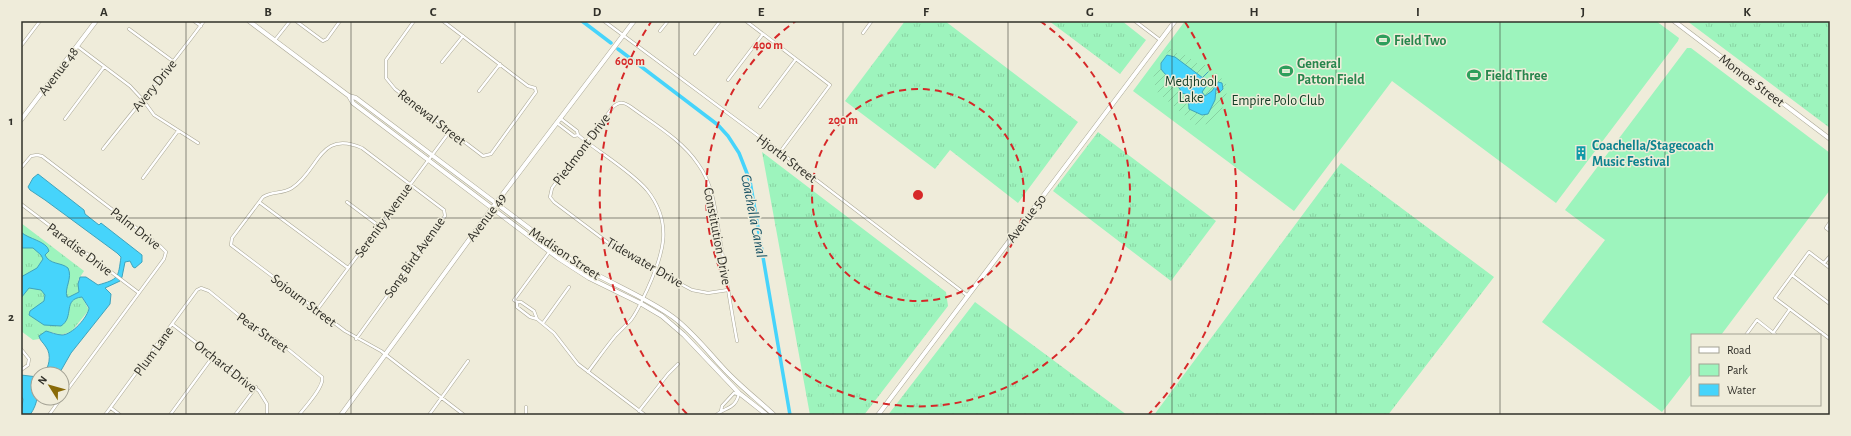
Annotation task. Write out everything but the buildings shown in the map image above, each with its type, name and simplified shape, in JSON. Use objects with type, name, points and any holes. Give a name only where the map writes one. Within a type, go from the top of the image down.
[{"type":"main road","name":"Avenue 48","points":[[22,118],[96,21]]},
{"type":"main road","name":"Madison Street","points":[[249,21],[349,96],[356,98],[553,247],[587,270],[643,298],[686,327],[725,371],[774,415]]},
{"type":"main road","name":"Avenue 49","points":[[341,415],[496,203],[634,21]]},
{"type":"main road","name":"Avenue 50","points":[[878,415],[1175,21]]},
{"type":"main road","name":"Monroe Street","points":[[1674,21],[1830,139]]},
{"type":"main road","name":"Madison Street","points":[[349,96],[352,103],[550,252],[589,278],[640,303],[662,316],[678,329],[738,393],[767,415]]},
{"type":"street","points":[[21,46],[40,21]]},
{"type":"street","points":[[194,21],[201,26]]},
{"type":"street","name":"Avery Drive","points":[[103,149],[174,62],[204,21]]},
{"type":"street","points":[[275,41],[290,21]]},
{"type":"street","points":[[296,21],[323,41],[327,39],[340,21]]},
{"type":"street","name":"Renewal Street","points":[[414,21],[386,60],[386,78],[395,89],[486,157],[492,154],[536,92],[535,88],[528,86],[500,64]]},
{"type":"street","points":[[443,21],[500,64],[479,91]]},
{"type":"street","name":"Hjorth Street","points":[[604,21],[780,152],[968,296]]},
{"type":"street","points":[[660,31],[668,21]]},
{"type":"street","points":[[695,54],[720,21]]},
{"type":"street","points":[[746,21],[830,85],[780,152]]},
{"type":"street","points":[[1135,21],[1160,40]]},
{"type":"street","points":[[863,33],[870,22]]},
{"type":"street","points":[[129,29],[174,62]]},
{"type":"street","points":[[728,80],[763,34]]},
{"type":"street","points":[[442,62],[463,36]]},
{"type":"street","points":[[77,46],[130,86],[154,114],[198,143]]},
{"type":"street","points":[[760,107],[796,59]]},
{"type":"street","points":[[65,119],[104,67]]},
{"type":"street","name":"Piedmont Drive","points":[[550,197],[552,188],[613,107],[618,103]]},
{"type":"street","name":"Constitution Drive","points":[[618,103],[623,103],[631,107],[682,146],[698,163],[706,175],[714,205],[737,341]]},
{"type":"street","points":[[560,118],[577,131],[578,135],[638,181],[655,203],[661,220],[663,234],[663,247],[656,270],[632,319],[615,336],[588,372]]},
{"type":"street","points":[[557,123],[574,136],[578,135]]},
{"type":"street","points":[[567,131],[571,126]]},
{"type":"street","points":[[143,178],[178,131]]},
{"type":"street","name":"Serenity Avenue","points":[[317,310],[450,131]]},
{"type":"street","name":"Song Bird Avenue","points":[[259,202],[269,193],[292,188],[298,183],[322,152],[329,147],[340,143],[355,145],[362,148],[444,210],[445,216],[356,339]]},
{"type":"street","name":"Palm Drive","points":[[21,168],[31,156],[37,154],[42,156],[163,248],[166,252],[164,259],[70,386]]},
{"type":"street","name":"Tidewater Drive","points":[[550,197],[554,202],[619,251],[699,292],[708,293],[728,290]]},
{"type":"street","points":[[259,202],[348,268]]},
{"type":"street","name":"Sojourn Street","points":[[259,202],[232,238],[232,245],[356,339],[370,344],[385,354],[464,415]]},
{"type":"street","points":[[347,202],[379,226]]},
{"type":"street","name":"Paradise Drive","points":[[21,204],[139,293]]},
{"type":"street","points":[[1830,222],[1826,228],[1830,231]]},
{"type":"street","points":[[515,301],[553,247]]},
{"type":"street","points":[[1830,268],[1809,252],[1775,298],[1830,339]]},
{"type":"street","points":[[1824,263],[1830,256]]},
{"type":"street","points":[[1792,275],[1830,304]]},
{"type":"street","points":[[543,323],[569,287]]},
{"type":"street","name":"Plum Lane","points":[[106,415],[197,290],[201,288]]},
{"type":"street","name":"Pear Street","points":[[201,288],[209,291],[247,322],[287,348],[319,374],[323,380],[321,387],[299,415]]},
{"type":"street","points":[[515,301],[521,302],[530,309],[538,319],[554,332],[578,364],[645,415]]},
{"type":"street","points":[[515,301],[517,307],[530,317],[538,319]]},
{"type":"street","points":[[1747,334],[1757,320],[1773,333],[1790,309]]},
{"type":"street","name":"Orchard Drive","points":[[172,324],[256,387],[267,404],[267,415]]},
{"type":"street","points":[[21,349],[29,359],[28,365],[21,370]]},
{"type":"street","points":[[170,415],[214,355]]},
{"type":"street","points":[[429,415],[468,361]]},
{"type":"street","points":[[640,411],[668,374],[678,364]]},
{"type":"street","points":[[235,415],[256,387]]},
{"type":"street","points":[[716,415],[721,411],[727,410],[739,398],[738,393],[734,394],[722,406],[721,411]]},
{"type":"street","points":[[728,400],[733,404]]},
{"type":"street","name":"Palm Drive","points":[[48,415],[55,406]]},
{"type":"street","points":[[526,407],[526,415]]},
{"type":"street","points":[[110,408],[120,415]]},
{"type":"green space","points":[[905,21],[945,21],[1078,122],[1018,203],[950,150],[935,169],[845,101]]},
{"type":"green space","points":[[1049,21],[1122,21],[1146,40],[1120,74]]},
{"type":"green space","name":"Empire Polo Club","points":[[1185,21],[1656,21],[1679,38],[1556,203],[1392,81],[1294,211],[1133,91]]},
{"type":"green space","points":[[1687,21],[1830,21],[1830,128]]},
{"type":"green space","points":[[1687,48],[1691,48],[1830,153],[1830,190],[1722,334],[1691,334],[1691,374],[1662,412],[1542,322],[1605,240],[1565,210]]},
{"type":"green space","name":"Medjhool Lake","points":[[1170,49],[1178,54],[1180,51],[1198,64],[1201,62],[1217,74],[1214,77],[1215,80],[1221,78],[1225,81],[1228,88],[1222,109],[1209,124],[1196,125],[1156,91],[1153,73]]},
{"type":"green space","points":[[1098,132],[1216,221],[1171,281],[1053,191]]},
{"type":"green space","points":[[762,152],[946,292],[948,306],[864,415],[810,415]]},
{"type":"green space","points":[[1341,163],[1494,277],[1388,415],[1154,415]]},
{"type":"green space","points":[[21,223],[84,271],[78,280],[82,297],[89,310],[71,332],[60,335],[51,332],[39,336],[39,339],[33,340],[21,331]]},
{"type":"green space","points":[[975,302],[1127,415],[888,415]]},
{"type":"water","points":[[1167,55],[1175,57],[1207,81],[1207,85],[1202,92],[1205,96],[1212,91],[1218,82],[1222,83],[1223,89],[1220,92],[1216,89],[1215,100],[1208,114],[1202,115],[1189,109],[1188,95],[1182,93],[1178,86],[1161,69],[1161,63]]},
{"type":"water","points":[[38,174],[84,210],[85,214],[99,225],[101,223],[142,255],[142,262],[135,268],[130,261],[125,262],[120,281],[105,288],[111,294],[110,304],[71,353],[64,366],[48,366],[49,357],[48,350],[39,336],[46,331],[62,335],[70,332],[83,320],[89,308],[82,297],[76,298],[72,301],[67,318],[61,326],[44,325],[29,315],[30,311],[44,301],[45,295],[41,290],[29,288],[21,298],[21,277],[37,268],[43,259],[41,255],[33,248],[21,248],[21,232],[41,242],[48,248],[49,251],[45,255],[47,258],[68,268],[70,275],[66,294],[67,297],[79,292],[78,284],[80,277],[86,277],[98,285],[114,279],[118,274],[121,257],[30,190],[28,187],[33,178]]},
{"type":"water","points":[[21,375],[30,376],[30,406],[34,406],[30,415],[21,415],[23,399],[21,396]]},
{"type":"waterway","name":"Coachella Canal","points":[[582,21],[611,43]]},
{"type":"waterway","name":"Coachella Canal","points":[[618,49],[718,125],[728,136],[739,153],[750,181],[790,415]]},
{"type":"waterway","points":[[1202,78],[1208,72]]},
{"type":"place","name":"Field Two","points":[[1383,40]]},
{"type":"place","name":"General Patton Field","points":[[1286,71]]},
{"type":"place","name":"Field Three","points":[[1474,75]]},
{"type":"place","name":"Coachella/Stagecoach Music Festival","points":[[1581,153]]}]
